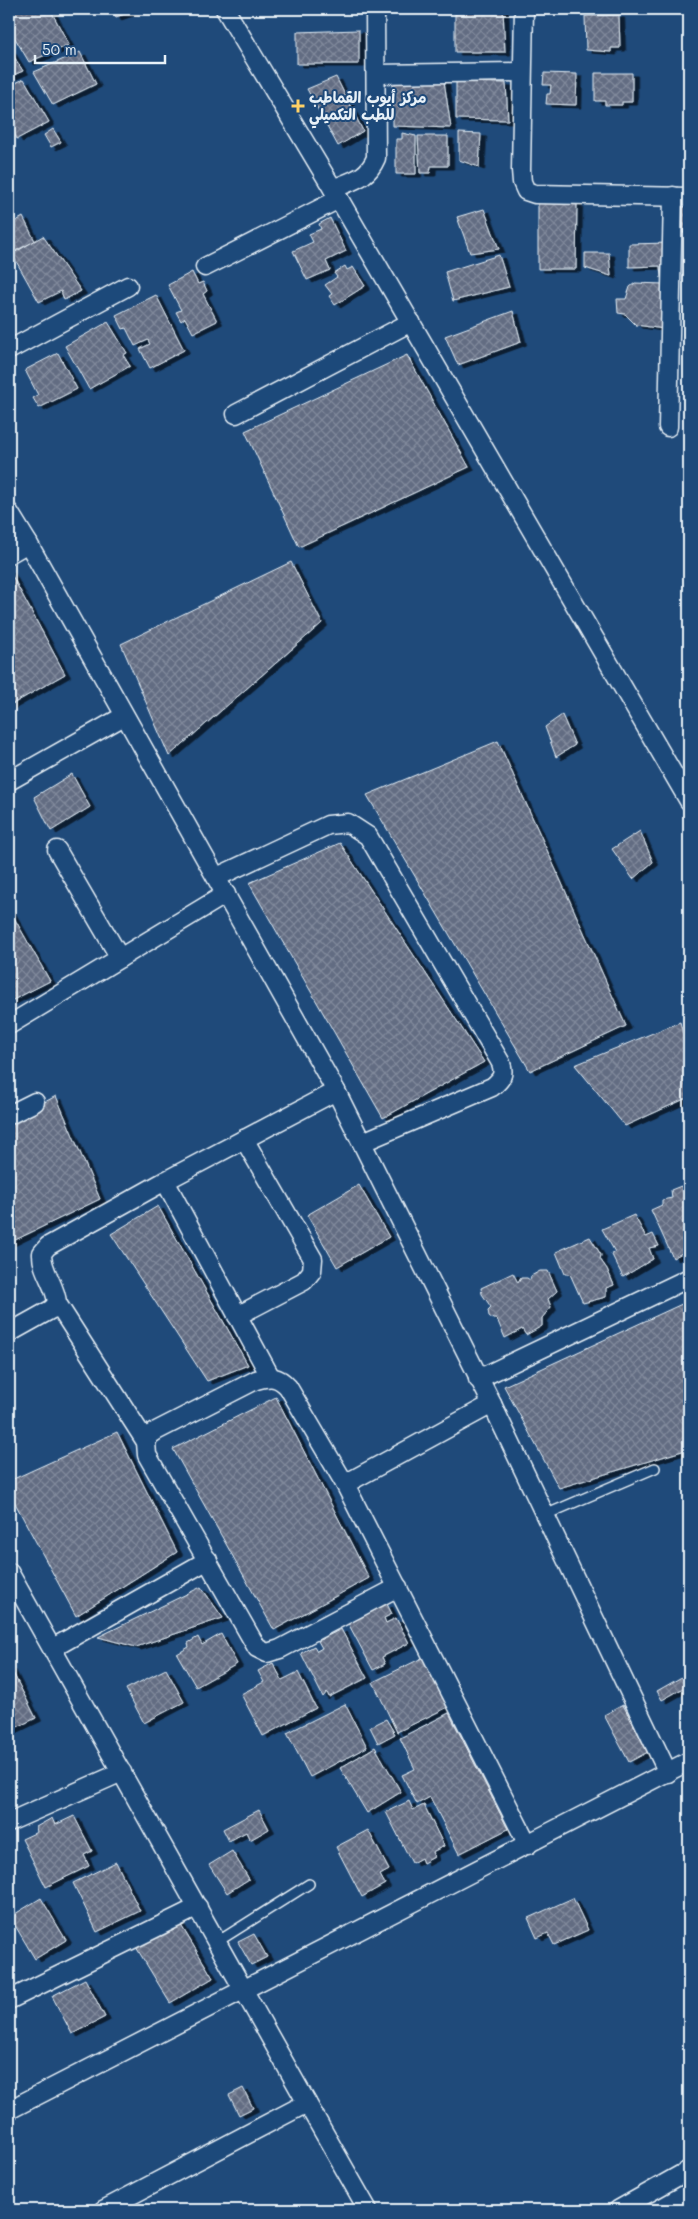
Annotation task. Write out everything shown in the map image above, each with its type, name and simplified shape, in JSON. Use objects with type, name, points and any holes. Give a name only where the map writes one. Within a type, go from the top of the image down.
[{"type":"street","points":[[225,9],[336,194],[689,797]]},
{"type":"street","points":[[205,267],[336,194],[371,169],[376,158],[375,9]]},
{"type":"street","points":[[524,9],[521,170],[522,182],[526,191],[535,194],[681,196],[668,427]]},
{"type":"street","points":[[376,74],[522,72]]},
{"type":"street","points":[[9,350],[128,286]]},
{"type":"street","points":[[236,414],[411,322]]},
{"type":"street","points":[[9,512],[217,877],[363,1142],[478,1379],[492,1404],[668,1772]]},
{"type":"street","points":[[9,554],[28,543]]},
{"type":"street","points":[[9,781],[124,716]]},
{"type":"street","points":[[217,877],[328,825],[348,823],[362,832],[368,836],[501,1063],[504,1071],[501,1080],[492,1087],[363,1142]]},
{"type":"street","points":[[57,850],[120,958]]},
{"type":"street","points":[[9,1025],[226,894]]},
{"type":"street","points":[[336,1091],[165,1181],[48,1246],[42,1253],[42,1262],[56,1295],[57,1303],[146,1442],[147,1455],[257,1648],[267,1653],[280,1649],[398,1587]]},
{"type":"street","points":[[9,1116],[35,1102]]},
{"type":"street","points":[[238,1316],[304,1281],[312,1271],[312,1260],[244,1139]]},
{"type":"street","points":[[165,1181],[270,1376]]},
{"type":"street","points":[[478,1379],[689,1278]]},
{"type":"street","points":[[9,1333],[52,1309],[57,1303]]},
{"type":"street","points":[[146,1442],[150,1435],[156,1431],[256,1380],[270,1376],[280,1379],[288,1388],[345,1484],[528,1845]]},
{"type":"street","points":[[345,1484],[492,1404]]},
{"type":"street","points":[[53,1648],[208,1560]]},
{"type":"street","points":[[11,1581],[53,1648],[368,2210]]},
{"type":"street","points":[[9,2110],[245,1991],[689,1761]]},
{"type":"street","points":[[9,1822],[122,1772]]},
{"type":"street","points":[[9,2000],[198,1907]]},
{"type":"street","points":[[103,2210],[307,2103]]},
{"type":"street","points":[[618,2210],[689,2170]]},
{"type":"lane","points":[[545,1516],[655,1468]]},
{"type":"lane","points":[[217,1942],[309,1884]]},
{"type":"building","points":[[13,9],[50,9],[69,45],[29,62],[9,28],[9,11]]},
{"type":"building","points":[[111,9],[139,9],[116,17]]},
{"type":"building","points":[[503,9],[505,52],[455,52],[455,14]]},
{"type":"building","points":[[619,15],[620,48],[611,48],[611,52],[586,50],[585,16]]},
{"type":"building","points":[[359,30],[359,64],[297,64],[297,32]]},
{"type":"building","points":[[9,49],[23,71],[9,77]]},
{"type":"building","points":[[80,52],[96,84],[53,105],[34,72]]},
{"type":"building","points":[[544,73],[577,74],[576,105],[546,104],[547,94],[550,94],[551,85],[543,85]]},
{"type":"building","points":[[595,73],[632,73],[632,102],[622,102],[622,105],[605,105],[605,101],[595,101]]},
{"type":"building","points":[[336,77],[363,131],[338,146],[307,89]]},
{"type":"building","points":[[24,79],[49,122],[17,139],[9,124],[9,86]]},
{"type":"building","points":[[444,81],[451,128],[393,126],[393,83]]},
{"type":"building","points":[[456,82],[506,83],[508,120],[456,119]]},
{"type":"building","points":[[53,129],[61,142],[51,147],[44,135]]},
{"type":"building","points":[[402,133],[416,136],[416,174],[396,174],[396,139],[402,139]]},
{"type":"building","points":[[459,133],[481,134],[479,167],[459,160]]},
{"type":"building","points":[[418,136],[448,136],[448,166],[431,166],[430,173],[420,173]]},
{"type":"building","points":[[538,202],[577,202],[576,269],[538,269]]},
{"type":"building","points":[[679,204],[689,204],[689,233],[683,233],[683,223],[678,223]]},
{"type":"building","points":[[484,209],[499,249],[470,253],[457,217]]},
{"type":"building","points":[[23,217],[35,241],[9,254],[9,225]]},
{"type":"building","points":[[330,218],[346,251],[326,261],[330,270],[307,280],[293,251],[313,242],[309,234],[321,229],[319,224]]},
{"type":"building","points":[[43,236],[81,291],[64,300],[61,291],[39,302],[12,254]]},
{"type":"building","points":[[668,243],[668,278],[661,278],[660,266],[629,267],[629,244]]},
{"type":"building","points":[[585,253],[609,253],[611,276],[585,268]]},
{"type":"building","points":[[499,255],[509,287],[453,301],[445,272]]},
{"type":"building","points":[[345,266],[347,270],[353,267],[365,286],[335,305],[329,296],[332,294],[325,285],[337,277],[334,273]]},
{"type":"building","points":[[192,272],[198,284],[203,282],[207,291],[203,294],[217,321],[193,333],[185,318],[181,321],[176,312],[181,310],[168,285]]},
{"type":"building","points":[[635,283],[663,284],[664,329],[636,325],[625,314],[618,313],[617,299],[626,299],[630,287]]},
{"type":"building","points":[[156,295],[184,350],[150,368],[140,349],[150,344],[148,340],[135,346],[126,328],[123,329],[116,315]]},
{"type":"building","points":[[513,311],[521,342],[458,365],[445,336]]},
{"type":"building","points":[[108,322],[127,353],[123,355],[130,366],[89,389],[65,346]]},
{"type":"building","points":[[58,353],[77,389],[39,408],[33,398],[38,395],[25,370]]},
{"type":"building","points":[[407,355],[469,467],[299,547],[245,431]]},
{"type":"building","points":[[291,562],[322,623],[169,756],[121,644]]},
{"type":"building","points":[[9,570],[65,674],[9,706]]},
{"type":"building","points":[[562,715],[575,745],[556,757],[545,727]]},
{"type":"building","points":[[498,741],[626,1026],[530,1071],[367,795]]},
{"type":"building","points":[[72,774],[90,807],[51,831],[34,797]]},
{"type":"building","points":[[640,831],[653,862],[633,879],[612,849]]},
{"type":"building","points":[[340,843],[484,1062],[383,1118],[249,883]]},
{"type":"building","points":[[9,909],[50,981],[9,1002]]},
{"type":"building","points":[[680,1022],[689,1056],[689,1097],[625,1126],[575,1065]]},
{"type":"building","points":[[56,1096],[100,1199],[9,1243],[9,1121]]},
{"type":"building","points":[[359,1185],[389,1237],[337,1267],[307,1215]]},
{"type":"building","points":[[681,1186],[689,1204],[689,1249],[673,1258],[651,1210],[662,1205],[662,1200],[672,1198],[671,1190]]},
{"type":"building","points":[[158,1206],[248,1365],[207,1381],[111,1234]]},
{"type":"building","points":[[634,1215],[646,1237],[653,1234],[659,1246],[649,1248],[653,1259],[623,1277],[611,1253],[615,1252],[602,1229]]},
{"type":"building","points":[[590,1237],[601,1255],[600,1259],[614,1285],[606,1288],[606,1297],[583,1303],[570,1274],[565,1274],[556,1252]]},
{"type":"building","points":[[540,1271],[548,1271],[557,1291],[548,1299],[551,1307],[542,1318],[542,1326],[526,1335],[522,1329],[505,1338],[497,1319],[489,1316],[488,1310],[491,1307],[482,1294],[481,1288],[513,1273],[518,1283],[521,1278],[530,1280],[531,1276]]},
{"type":"building","points":[[684,1303],[689,1322],[689,1449],[559,1488],[504,1386]]},
{"type":"building","points":[[276,1397],[369,1578],[274,1630],[173,1449]]},
{"type":"building","points":[[117,1432],[177,1552],[76,1616],[9,1492],[9,1481]]},
{"type":"building","points":[[201,1587],[223,1618],[136,1647],[98,1637]]},
{"type":"building","points":[[387,1604],[392,1614],[384,1618],[386,1623],[396,1618],[409,1643],[382,1657],[385,1664],[373,1670],[348,1623]]},
{"type":"building","points":[[341,1629],[367,1678],[329,1697],[327,1692],[323,1697],[301,1653],[314,1646],[317,1651],[322,1648],[318,1641]]},
{"type":"building","points":[[221,1634],[237,1664],[196,1687],[177,1654],[189,1647],[188,1643],[198,1637],[202,1645]]},
{"type":"building","points":[[424,1657],[448,1707],[397,1732],[373,1682]]},
{"type":"building","points":[[273,1663],[282,1680],[298,1672],[316,1708],[263,1736],[241,1694],[264,1682],[258,1671]]},
{"type":"building","points":[[9,1668],[36,1718],[9,1731]]},
{"type":"building","points":[[166,1669],[184,1702],[144,1723],[126,1689]]},
{"type":"building","points":[[687,1674],[689,1685],[662,1700],[657,1691]]},
{"type":"building","points":[[345,1704],[367,1747],[310,1777],[287,1733]]},
{"type":"building","points":[[623,1705],[648,1752],[629,1762],[604,1715]]},
{"type":"building","points":[[449,1713],[508,1829],[459,1854],[430,1797],[417,1804],[402,1775],[415,1769],[400,1738]]},
{"type":"building","points":[[386,1719],[395,1734],[378,1743],[370,1727]]},
{"type":"building","points":[[375,1747],[401,1792],[367,1813],[340,1768]]},
{"type":"building","points":[[409,1801],[413,1810],[424,1805],[444,1846],[432,1852],[434,1857],[423,1863],[421,1858],[412,1863],[386,1812]]},
{"type":"building","points":[[259,1810],[269,1829],[250,1840],[246,1832],[229,1841],[223,1829]]},
{"type":"building","points":[[74,1816],[92,1851],[84,1855],[89,1866],[46,1887],[22,1839],[37,1832],[36,1827],[52,1818],[55,1825]]},
{"type":"building","points":[[368,1830],[389,1870],[380,1875],[385,1884],[362,1897],[336,1847]]},
{"type":"building","points":[[232,1851],[249,1879],[227,1893],[209,1865]]},
{"type":"building","points":[[116,1862],[140,1911],[97,1932],[73,1883]]},
{"type":"building","points":[[41,1898],[66,1940],[35,1959],[10,1917]]},
{"type":"building","points":[[573,1898],[588,1930],[554,1945],[548,1933],[537,1938],[528,1918]]},
{"type":"building","points":[[179,1922],[213,1978],[170,2003],[136,1947]]},
{"type":"building","points":[[254,1934],[267,1957],[251,1965],[238,1942]]},
{"type":"building","points":[[85,1979],[105,2017],[72,2034],[52,1996]]},
{"type":"building","points":[[243,2088],[253,2108],[239,2115],[229,2095]]},
{"type":"place","name":"مركز أيوب القماطب للطب التكميلي","points":[[298,106]]}]
